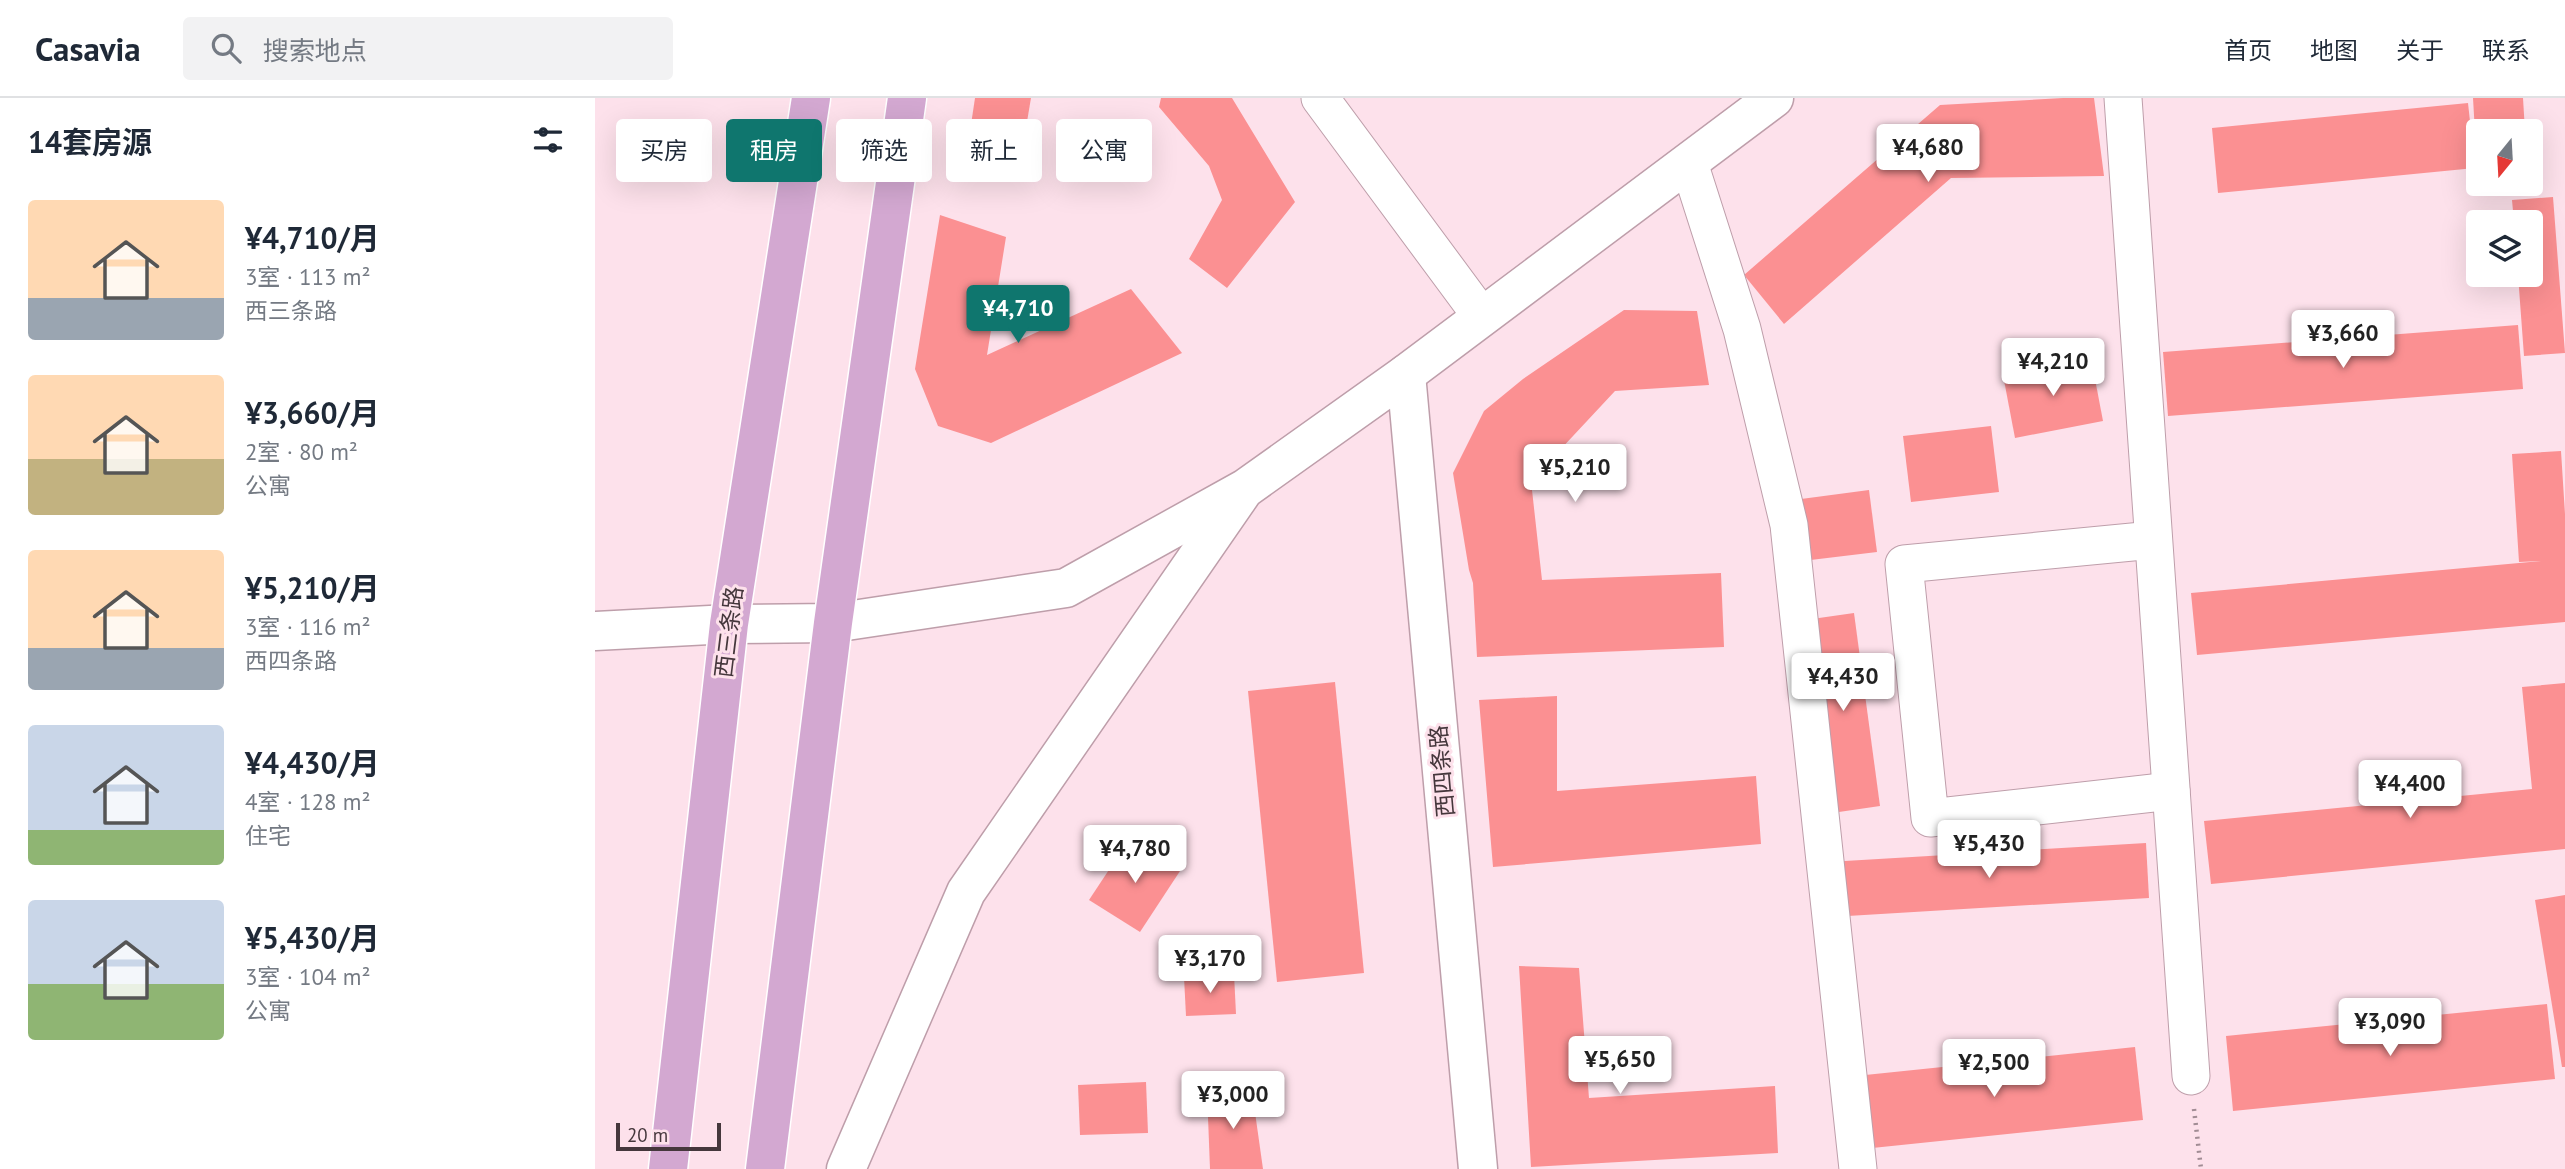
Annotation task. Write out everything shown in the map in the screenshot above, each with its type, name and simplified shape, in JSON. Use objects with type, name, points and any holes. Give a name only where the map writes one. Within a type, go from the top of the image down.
[{"type":"main road","name":"西三条路","points":[[668,1169],[729,624],[811,98]]},
{"type":"main road","points":[[765,1169],[833,622],[907,98]]},
{"type":"main road","points":[[595,631],[833,622],[1066,588],[1246,488],[1482,317],[1774,98]]},
{"type":"main road","name":"西四条路","points":[[1406,373],[1478,1169]]},
{"type":"main road","points":[[846,1169],[966,892],[1246,488]]},
{"type":"street","points":[[1321,98],[1482,317]]},
{"type":"street","points":[[2123,98],[2190,1076]]},
{"type":"street","points":[[1689,163],[1742,329],[1789,525],[1858,1169]]},
{"type":"street","points":[[2154,540],[1904,564],[1930,818],[2171,791]]},
{"type":"path","points":[[2190,1076],[2201,1169]]},
{"type":"building","points":[[975,98],[1031,98],[1027,119],[972,119]]},
{"type":"building","points":[[1161,98],[1232,98],[1295,202],[1227,288],[1189,259],[1222,200],[1209,166],[1159,107]]},
{"type":"building","points":[[2094,98],[2104,176],[1951,178],[1784,324],[1744,275],[1940,105]]},
{"type":"building","points":[[2473,98],[2523,98],[2524,119],[2474,119]]},
{"type":"building","points":[[2468,103],[2470,119],[2466,119],[2466,169],[2218,193],[2212,128]]},
{"type":"building","points":[[2553,197],[2565,353],[2524,356],[2519,287],[2543,287],[2543,210],[2513,210],[2512,200]]},
{"type":"building","points":[[940,215],[1006,237],[987,355],[1131,289],[1182,353],[991,443],[938,426],[915,369]]},
{"type":"building","points":[[1624,310],[1697,311],[1709,385],[1615,391],[1531,481],[1542,580],[1721,573],[1724,647],[1477,657],[1473,583],[1453,473],[1484,411],[1523,379]]},
{"type":"building","points":[[2518,325],[2523,389],[2168,416],[2163,352]]},
{"type":"building","points":[[2091,358],[2103,421],[2015,438],[2003,375]]},
{"type":"building","points":[[1991,426],[1999,492],[1911,502],[1903,436]]},
{"type":"building","points":[[2561,451],[2565,514],[2565,622],[2197,655],[2191,593],[2541,561],[2519,562],[2512,454]]},
{"type":"building","points":[[1869,490],[1877,552],[1794,562],[1786,501]]},
{"type":"building","points":[[1854,613],[1880,806],[1832,813],[1805,620]]},
{"type":"building","points":[[1335,682],[1364,973],[1277,982],[1248,691]]},
{"type":"building","points":[[2565,683],[2565,849],[2211,884],[2204,821],[2532,789],[2522,687]]},
{"type":"building","points":[[1557,696],[1557,791],[1756,776],[1761,844],[1493,867],[1479,700]]},
{"type":"building","points":[[1130,838],[1180,871],[1140,932],[1089,900]]},
{"type":"building","points":[[2146,843],[2149,898],[1831,917],[1828,862]]},
{"type":"building","points":[[2565,895],[2565,1067],[2562,1067],[2535,900]]},
{"type":"building","points":[[1519,966],[1579,968],[1589,1098],[1775,1086],[1778,1153],[1531,1167]]},
{"type":"building","points":[[1234,974],[1236,1014],[1186,1016],[1184,977]]},
{"type":"building","points":[[2547,1004],[2555,1079],[2233,1111],[2226,1036]]},
{"type":"building","points":[[2135,1047],[2143,1120],[1853,1150],[1846,1077]]},
{"type":"building","points":[[1146,1082],[1148,1133],[1080,1135],[1078,1085]]},
{"type":"building","points":[[1207,1091],[1252,1091],[1263,1169],[1210,1169]]}]
